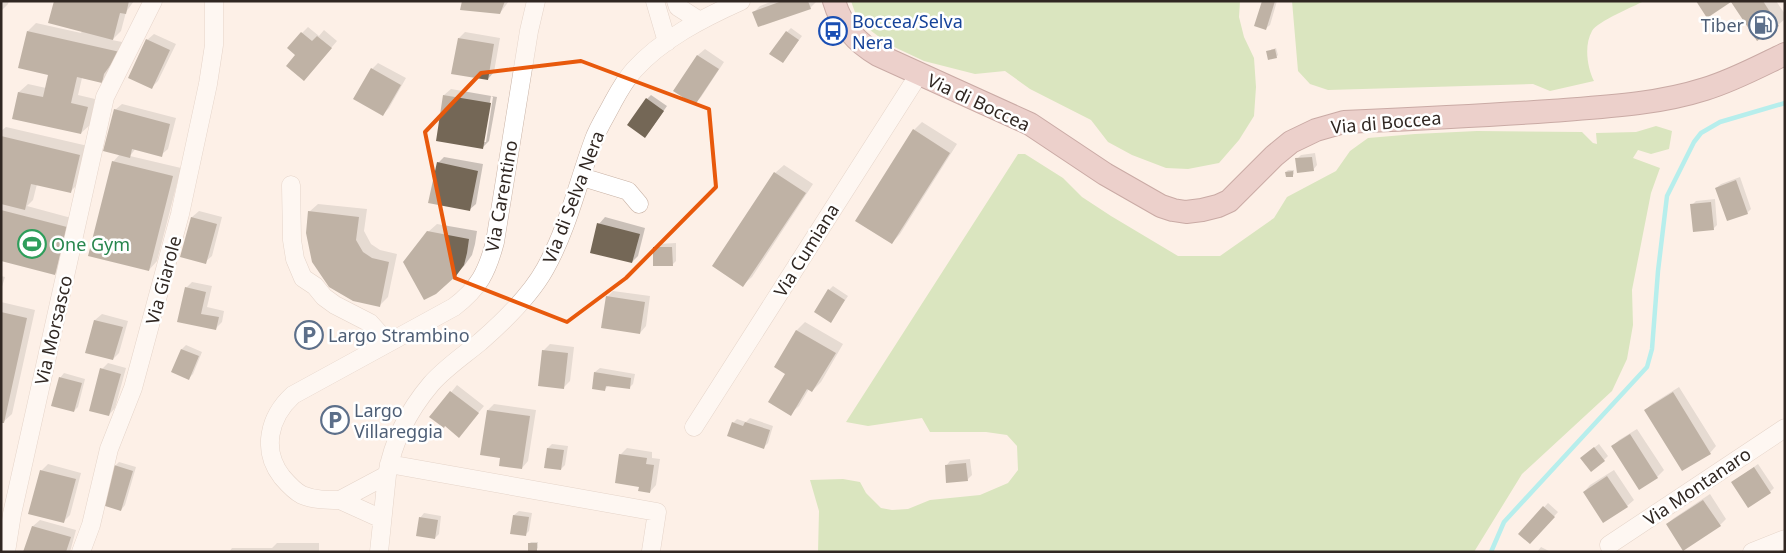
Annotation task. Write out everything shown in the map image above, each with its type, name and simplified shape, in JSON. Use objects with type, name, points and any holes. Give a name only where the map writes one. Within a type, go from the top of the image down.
[{"type":"main road","name":"Via di Boccea","points":[[834,1],[839,16],[859,42],[878,55],[1030,124],[1105,174],[1161,206],[1186,212],[1211,208],[1229,201],[1280,151],[1307,133],[1325,126],[1344,122],[1480,116],[1643,102],[1705,89],[1727,82],[1785,54]]},
{"type":"street","name":"Via Morsasco","points":[[6,552],[5,530],[105,97],[153,1]]},
{"type":"street","name":"Via Giarole","points":[[81,552],[91,525],[109,449],[133,388],[180,214],[208,84],[214,45],[214,1]]},
{"type":"street","name":"Via Carentino","points":[[382,520],[340,500],[311,498],[302,495],[288,485],[277,471],[270,454],[269,442],[273,422],[283,404],[293,395],[454,307],[478,284],[489,263],[501,206],[529,31],[536,1]]},
{"type":"street","points":[[655,1],[667,42]]},
{"type":"street","points":[[676,1],[678,7],[700,20]]},
{"type":"street","name":"Via di Selva Nera","points":[[379,552],[388,469],[400,431],[415,405],[432,383],[504,319],[530,291],[544,270],[570,211],[595,138],[620,90],[633,70],[667,42],[700,20],[741,1]]},
{"type":"street","name":"Via Cumiana","points":[[694,427],[919,74]]},
{"type":"street","points":[[582,177],[628,190],[639,204]]},
{"type":"street","points":[[291,184],[292,240],[295,259],[304,278],[335,305],[370,323],[388,343]]},
{"type":"street","name":"Via Montanaro","points":[[1609,545],[1785,428]]},
{"type":"street","points":[[340,500],[388,469],[657,512],[651,551]]},
{"type":"street","points":[[1752,552],[1785,539]]},
{"type":"highlighted area","points":[[581,61],[709,109],[716,187],[626,278],[567,322],[455,278],[425,132],[481,73]]},
{"type":"green space","points":[[851,1],[1240,1],[1239,17],[1244,37],[1254,58],[1256,87],[1254,116],[1239,140],[1219,163],[1188,169],[1166,168],[1132,155],[1108,142],[1091,120],[1030,89],[1005,71],[975,74],[924,61],[890,45],[858,21]]},
{"type":"green space","points":[[1292,1],[1644,1],[1608,19],[1592,31],[1588,43],[1587,56],[1594,81],[1550,91],[1533,84],[1328,90],[1310,84],[1298,71]]},
{"type":"green space","points":[[1656,126],[1672,131],[1669,149],[1651,154],[1638,150],[1633,158],[1660,168],[1651,193],[1632,290],[1633,325],[1627,359],[1612,391],[1522,474],[1474,552],[818,552],[819,511],[810,480],[843,479],[860,482],[866,493],[881,508],[892,510],[908,509],[930,500],[980,495],[1008,483],[1018,470],[1017,446],[1007,435],[986,432],[930,432],[922,418],[868,426],[846,422],[1018,154],[1025,154],[1063,178],[1082,197],[1178,256],[1220,256],[1274,218],[1287,197],[1336,171],[1350,151],[1368,138],[1477,131],[1582,132],[1593,143],[1597,144],[1596,133],[1636,132]]},
{"type":"building","points":[[54,1],[129,1],[126,14],[120,13],[113,40],[48,23]]},
{"type":"building","points":[[462,1],[505,1],[500,14],[460,10]]},
{"type":"building","points":[[782,1],[808,1],[811,9],[758,27],[752,12]]},
{"type":"building","points":[[1262,1],[1275,1],[1266,30],[1254,26]]},
{"type":"building","points":[[1696,1],[1763,1],[1779,26],[1757,41],[1731,2],[1707,18]]},
{"type":"building","points":[[27,31],[120,52],[104,74],[102,83],[77,77],[71,103],[88,107],[81,134],[12,119],[18,92],[43,97],[48,75],[18,68]]},
{"type":"building","points":[[786,31],[799,40],[783,63],[769,54]]},
{"type":"building","points":[[301,32],[312,41],[317,36],[332,48],[304,81],[286,66],[295,55],[287,48]]},
{"type":"building","points":[[458,38],[494,44],[488,80],[451,74]]},
{"type":"building","points":[[146,39],[170,50],[152,89],[128,78]]},
{"type":"building","points":[[1275,49],[1277,58],[1268,60],[1266,51]]},
{"type":"building","points":[[697,55],[719,69],[695,105],[673,91]]},
{"type":"building","points":[[371,68],[401,85],[383,116],[353,99]]},
{"type":"building","points":[[443,95],[491,103],[483,149],[436,141]]},
{"type":"building","points":[[646,98],[664,111],[645,138],[627,125]]},
{"type":"building","points":[[114,109],[170,124],[162,157],[132,149],[130,158],[103,151]]},
{"type":"building","points":[[913,129],[950,153],[892,244],[855,221]]},
{"type":"building","points":[[1,136],[80,155],[71,193],[31,184],[25,210],[1,204]]},
{"type":"building","points":[[1312,157],[1314,171],[1297,173],[1295,158]]},
{"type":"building","points":[[112,161],[173,176],[149,271],[88,256]]},
{"type":"building","points":[[437,162],[478,171],[470,211],[428,203]]},
{"type":"building","points":[[1293,171],[1293,177],[1286,177],[1285,172]]},
{"type":"building","points":[[774,172],[806,193],[743,287],[712,266]]},
{"type":"building","points":[[1736,180],[1748,214],[1727,221],[1715,188]]},
{"type":"building","points":[[1711,202],[1714,230],[1693,232],[1690,204]]},
{"type":"building","name":"One Gym","points":[[1,210],[67,227],[55,275],[1,261]]},
{"type":"building","points":[[308,211],[359,217],[356,240],[363,252],[372,258],[389,262],[380,307],[353,301],[329,287],[312,262],[306,233]]},
{"type":"building","points":[[191,217],[217,224],[206,264],[180,257]]},
{"type":"building","points":[[597,223],[640,234],[632,263],[590,253]]},
{"type":"building","points":[[427,231],[469,239],[464,265],[456,276],[436,294],[424,300],[403,262]]},
{"type":"building","points":[[653,247],[672,247],[673,266],[653,266]]},
{"type":"building","points":[[185,287],[206,292],[201,314],[219,317],[216,330],[177,322]]},
{"type":"building","points":[[828,289],[845,300],[831,323],[814,312]]},
{"type":"building","points":[[606,296],[645,302],[640,334],[601,328]]},
{"type":"building","points":[[1,312],[27,318],[4,423],[1,423]]},
{"type":"building","points":[[94,320],[123,327],[113,360],[85,353]]},
{"type":"building","points":[[796,330],[836,353],[812,392],[807,389],[791,416],[768,402],[785,374],[774,367]]},
{"type":"building","points":[[181,349],[199,356],[189,380],[171,372]]},
{"type":"building","points":[[542,350],[568,353],[564,389],[538,386]]},
{"type":"building","points":[[100,368],[121,374],[109,416],[89,411]]},
{"type":"building","points":[[594,372],[631,378],[630,389],[606,386],[605,391],[592,389]]},
{"type":"building","points":[[59,377],[82,383],[74,412],[51,406]]},
{"type":"building","points":[[450,391],[479,413],[459,438],[445,426],[444,428],[429,417]]},
{"type":"building","points":[[1673,392],[1711,454],[1682,471],[1644,410]]},
{"type":"building","points":[[487,410],[530,416],[522,469],[499,466],[500,458],[480,455]]},
{"type":"building","points":[[732,422],[743,426],[745,422],[770,430],[764,449],[727,436]]},
{"type":"building","points":[[1630,434],[1658,478],[1639,490],[1611,446]]},
{"type":"building","points":[[1594,447],[1605,461],[1591,472],[1580,458]]},
{"type":"building","points":[[547,448],[564,450],[561,470],[544,468]]},
{"type":"building","points":[[619,454],[647,458],[646,464],[654,465],[650,493],[638,491],[639,487],[615,483]]},
{"type":"building","points":[[966,463],[968,481],[946,483],[945,465]]},
{"type":"building","points":[[114,465],[133,471],[121,511],[102,505]]},
{"type":"building","points":[[1754,467],[1771,493],[1748,508],[1731,482]]},
{"type":"building","points":[[40,470],[76,479],[64,523],[28,514]]},
{"type":"building","points":[[1607,476],[1628,507],[1603,523],[1583,492]]},
{"type":"building","points":[[1703,500],[1721,526],[1683,551],[1666,524]]},
{"type":"building","points":[[1543,506],[1555,517],[1530,544],[1518,534]]},
{"type":"building","points":[[513,515],[529,517],[526,536],[510,534]]},
{"type":"building","points":[[419,517],[438,520],[435,539],[416,536]]},
{"type":"building","points":[[32,526],[71,537],[66,552],[23,552]]},
{"type":"building","points":[[528,543],[537,543],[537,551],[528,551]]},
{"type":"waterway","points":[[1491,552],[1504,522],[1647,367],[1652,349],[1658,271],[1667,196],[1694,142],[1701,133],[1720,122],[1785,103]]},
{"type":"place","name":"Tiber","points":[[1763,25]]},
{"type":"place","name":"Boccea/Selva Nera","points":[[833,31]]},
{"type":"place","name":"One Gym","points":[[32,244]]},
{"type":"place","name":"Largo Strambino","points":[[309,335]]},
{"type":"place","name":"Largo Villareggia","points":[[335,420]]}]
